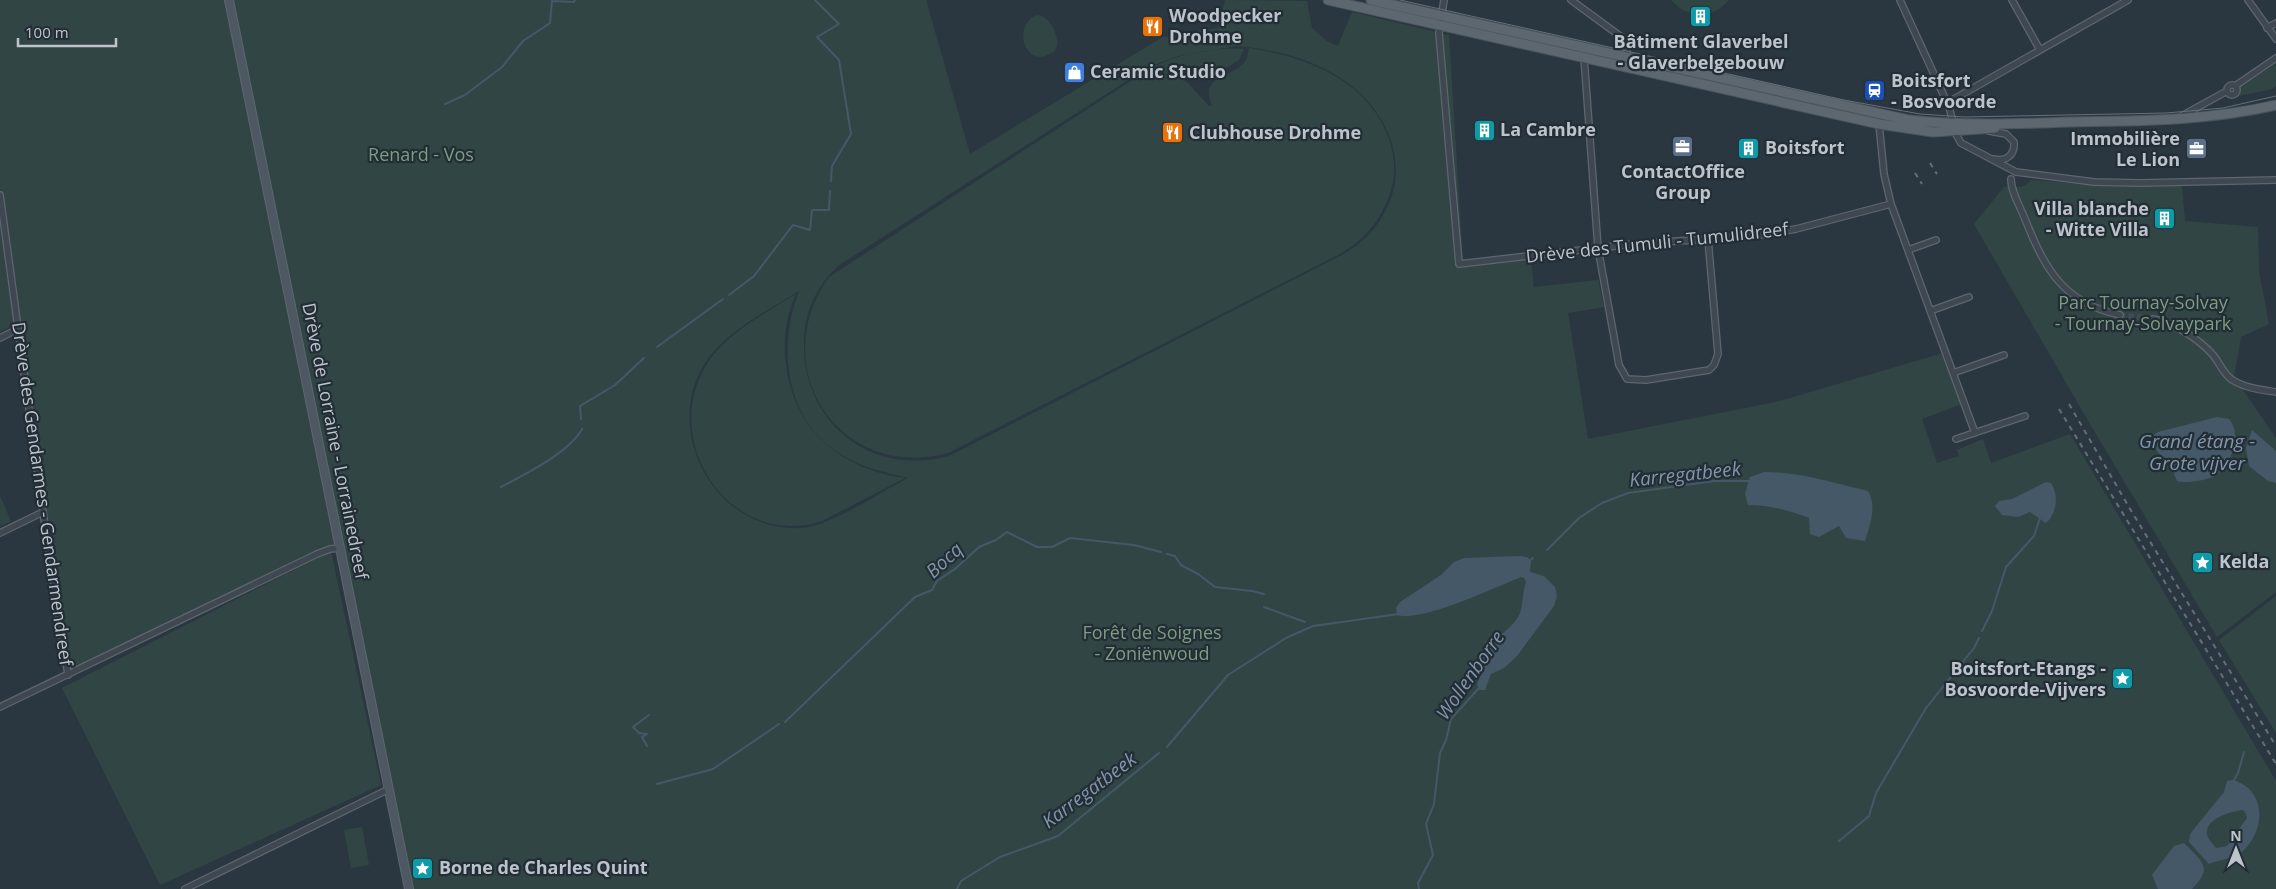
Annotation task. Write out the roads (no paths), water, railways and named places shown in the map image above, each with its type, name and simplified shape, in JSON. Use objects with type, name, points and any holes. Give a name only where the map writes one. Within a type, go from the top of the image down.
[{"type":"main road","name":"Drève de Lorraine - Lorrainedreef","points":[[229,0],[409,889]]},
{"type":"main road","points":[[1328,0],[1441,20],[1627,58],[1884,116],[1972,130],[2022,124]]},
{"type":"main road","points":[[1371,0],[1584,57],[1879,124],[1920,131],[1954,127],[2022,124],[2174,120],[2217,116],[2276,105]]},
{"type":"main road","points":[[2261,108],[2276,111]]},
{"type":"street","points":[[1441,20],[1444,0]]},
{"type":"street","points":[[1572,0],[1627,41],[1627,58]]},
{"type":"street","points":[[1900,0],[1947,102],[1961,143],[1992,159],[2010,175],[2140,183],[2276,180]]},
{"type":"street","points":[[2012,0],[2040,50]]},
{"type":"street","points":[[1947,102],[2128,0]]},
{"type":"street","points":[[2248,0],[2276,39]]},
{"type":"street","name":"Drève des Tumuli - Tumulidreef","points":[[1441,20],[1439,33],[1459,264],[1598,248],[1753,236],[1796,230],[1891,204]]},
{"type":"street","points":[[2267,28],[2276,24]]},
{"type":"street","points":[[1584,57],[1598,248],[1619,365],[1627,379],[1638,381],[1709,370],[1714,365],[1718,354],[1708,239]]},
{"type":"street","points":[[2174,120],[2227,91],[2230,95],[2236,94],[2237,89],[2234,86],[2276,58]]},
{"type":"street","points":[[1879,124],[1884,174],[1891,204],[1975,433]]},
{"type":"street","points":[[1972,130],[2002,132],[2009,136],[2014,146],[2012,154],[2000,160],[1992,159]]},
{"type":"street","points":[[2006,158],[2012,167],[2010,175],[2014,193],[2037,248],[2054,277],[2084,303],[2120,315]]},
{"type":"street","name":"Drève des Gendarmes - Gendarmendreef","points":[[0,198],[43,512],[68,675]]},
{"type":"street","points":[[1908,250],[1936,240]]},
{"type":"street","points":[[1930,311],[1969,297]]},
{"type":"street","points":[[2153,319],[2169,324],[2199,342],[2208,349],[2228,376],[2235,382],[2276,392]]},
{"type":"street","points":[[0,338],[18,329]]},
{"type":"street","points":[[1953,373],[2004,355]]},
{"type":"street","points":[[1956,439],[2025,416]]},
{"type":"street","points":[[0,533],[43,512]]},
{"type":"street","points":[[0,707],[317,554],[330,549],[341,548]]},
{"type":"street","points":[[185,889],[389,789]]},
{"type":"water","name":"Grand étang - Grote vijver","points":[[2217,417],[2229,419],[2235,433],[2233,450],[2226,465],[2215,476],[2191,482],[2177,481],[2172,468],[2151,444],[2153,435],[2158,432]]},
{"type":"water","points":[[2252,430],[2276,451],[2276,483],[2268,481],[2249,466],[2246,448]]},
{"type":"water","points":[[1764,472],[1804,476],[1868,491],[1871,497],[1872,509],[1871,522],[1865,541],[1846,538],[1839,526],[1819,537],[1810,534],[1809,518],[1779,508],[1748,505],[1745,494],[1750,477]]},
{"type":"water","points":[[2046,482],[2051,483],[2054,488],[2056,504],[2053,515],[2046,523],[2030,512],[2018,517],[2002,515],[1995,506],[1999,501],[2012,499]]},
{"type":"water","points":[[1527,557],[1531,561],[1530,572],[1544,576],[1555,587],[1557,596],[1554,606],[1517,656],[1504,668],[1491,674],[1485,690],[1479,690],[1477,684],[1483,670],[1481,658],[1487,647],[1485,643],[1486,641],[1491,642],[1509,628],[1519,615],[1526,582],[1524,578],[1521,577],[1477,596],[1423,614],[1397,615],[1396,608],[1400,602],[1441,575],[1454,562],[1464,558]]},
{"type":"water","points":[[2233,780],[2244,785],[2252,793],[2257,802],[2259,823],[2256,833],[2242,852],[2209,864],[2189,842],[2190,834],[2224,792],[2227,781]],"holes":[[[2243,810],[2247,818],[2227,846],[2216,848],[2207,835],[2207,829],[2210,824],[2219,817],[2232,812]]]},
{"type":"water","points":[[2184,843],[2202,862],[2204,871],[2201,878],[2192,889],[2158,889],[2152,875],[2174,846]]},
{"type":"waterway","points":[[445,104],[465,95],[502,67],[523,41],[550,23],[552,1],[574,2],[575,0]]},
{"type":"waterway","points":[[815,0],[839,24],[817,37],[839,60],[851,134],[832,166],[831,181]]},
{"type":"waterway","points":[[729,295],[754,276],[793,225],[810,230],[812,210],[829,210],[830,191]]},
{"type":"waterway","points":[[657,347],[723,299]]},
{"type":"waterway","points":[[581,419],[580,406],[615,385],[644,358]]},
{"type":"waterway","points":[[501,487],[557,454],[576,438],[582,429]]},
{"type":"waterway","name":"Karregatbeek","points":[[1547,550],[1579,518],[1602,503],[1628,493],[1714,481],[1749,481]]},
{"type":"waterway","points":[[1982,631],[1992,611],[2006,567],[2034,536],[2040,518]]},
{"type":"waterway","name":"Bocq","points":[[785,722],[915,597],[932,590],[937,581],[955,569],[979,547],[996,540],[1007,532],[1037,547],[1052,547],[1070,538],[1134,545],[1161,552]]},
{"type":"waterway","name":"Bocq","points":[[1167,554],[1175,556],[1181,565],[1198,574],[1215,587],[1264,594]]},
{"type":"waterway","name":"Karregatbeek","points":[[1529,561],[1533,558]]},
{"type":"waterway","name":"Bocq","points":[[1264,607],[1305,622]]},
{"type":"waterway","name":"Karregatbeek","points":[[1167,747],[1228,675],[1286,638],[1313,626],[1399,614]]},
{"type":"waterway","points":[[1839,841],[1869,816],[1876,793],[1926,708],[1974,648],[1979,638]]},
{"type":"waterway","name":"Wollenborre","points":[[1419,889],[1418,883],[1433,855],[1426,824],[1434,804],[1440,753],[1446,740],[1451,719],[1479,688]]},
{"type":"waterway","points":[[647,746],[642,737],[647,734],[639,733],[633,727],[649,715]]},
{"type":"waterway","name":"Bocq","points":[[657,784],[713,769],[779,724]]},
{"type":"waterway","points":[[2233,782],[2238,773],[2244,752]]},
{"type":"waterway","name":"Karregatbeek","points":[[957,889],[961,881],[1000,857],[1058,836],[1159,753]]},
{"type":"tunnel","points":[[2120,315],[2153,319]]},
{"type":"tram line","points":[[1400,0],[1844,100],[1920,114],[1964,117],[2166,113],[2223,108],[2276,96]]},
{"type":"railway","points":[[1930,163],[1937,174]]},
{"type":"railway","points":[[1915,173],[1922,184]]},
{"type":"railway","points":[[2069,404],[2133,514],[2276,746]]},
{"type":"railway","points":[[2059,409],[2276,764]]},
{"type":"place","name":"Bâtiment Glaverbel - Glaverbelgebouw","points":[[1701,17]]},
{"type":"place","name":"Woodpecker Drohme","points":[[1153,26]]},
{"type":"place","name":"Ceramic Studio","points":[[1074,72]]},
{"type":"place","name":"Boitsfort - Bosvoorde","points":[[1875,91]]},
{"type":"place","name":"La Cambre","points":[[1484,130]]},
{"type":"place","name":"Clubhouse Drohme","points":[[1173,133]]},
{"type":"place","name":"ContactOffice Group","points":[[1683,147]]},
{"type":"place","name":"Boitsfort","points":[[1749,148]]},
{"type":"place","name":"Immobilière Le Lion","points":[[2196,149]]},
{"type":"place","name":"Villa blanche - Witte Villa","points":[[2165,219]]},
{"type":"place","name":"Kelda","points":[[2203,562]]},
{"type":"place","name":"Boitsfort-Etangs - Bosvoorde-Vijvers","points":[[2122,679]]},
{"type":"place","name":"Borne de Charles Quint","points":[[423,868]]},
{"type":"park label","name":"Renard - Vos","points":[[421,155]]},
{"type":"park label","name":"Parc Tournay-Solvay - Tournay-Solvaypark","points":[[2143,313]]},
{"type":"park label","name":"Forêt de Soignes - Zoniënwoud","points":[[1152,643]]}]
